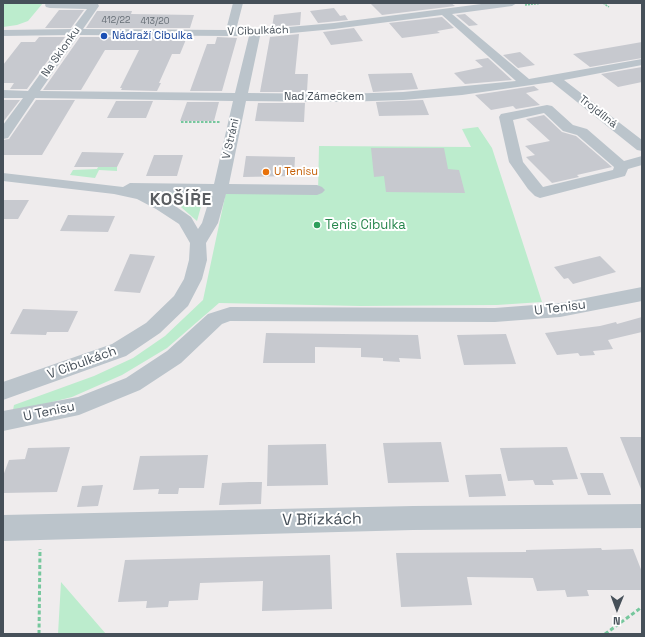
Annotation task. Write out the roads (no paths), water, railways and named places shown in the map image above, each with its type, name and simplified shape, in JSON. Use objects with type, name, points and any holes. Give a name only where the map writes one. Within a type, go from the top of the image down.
[{"type":"street","points":[[230,33],[238,3]]},
{"type":"street","name":"V Cibulkách","points":[[3,33],[254,32],[334,26],[444,12],[459,6],[512,3]]},
{"type":"street","name":"Na Sklonku","points":[[3,135],[94,6],[49,6]]},
{"type":"street","points":[[444,12],[526,82]]},
{"type":"street","points":[[29,32],[37,22]]},
{"type":"street","name":"V Stráni","points":[[198,243],[210,223],[220,189],[254,32]]},
{"type":"street","name":"Nad Zámečkem","points":[[3,94],[342,98],[403,96],[462,91],[526,82],[642,62]]},
{"type":"street","name":"Trojdílná","points":[[554,78],[642,147]]},
{"type":"street","points":[[547,109],[568,128],[582,132],[621,166],[620,173],[540,193],[533,186],[516,162],[506,117],[547,109]]},
{"type":"street","points":[[621,166],[642,160]]},
{"type":"street","points":[[3,177],[114,189],[317,190]]},
{"type":"street","points":[[114,189],[142,196],[162,205],[185,221],[198,243]]},
{"type":"street","name":"V Cibulkách","points":[[3,391],[119,350],[153,328],[180,301],[193,279],[198,260],[198,243]]},
{"type":"street","name":"U Tenisu","points":[[3,422],[79,406],[133,384],[174,357],[215,319],[230,314],[495,315],[560,310],[642,294]]},
{"type":"street","name":"V Břízkách","points":[[3,528],[413,518],[642,516]]},
{"type":"place","name":"Nádraží Cibulka","points":[[104,36]]},
{"type":"place","name":"U Tenisu","points":[[266,172]]},
{"type":"place","name":"Tenis Cibulka","points":[[317,225]]},
{"type":"district","name":"KOŠÍŘE","points":[[181,200]]}]
